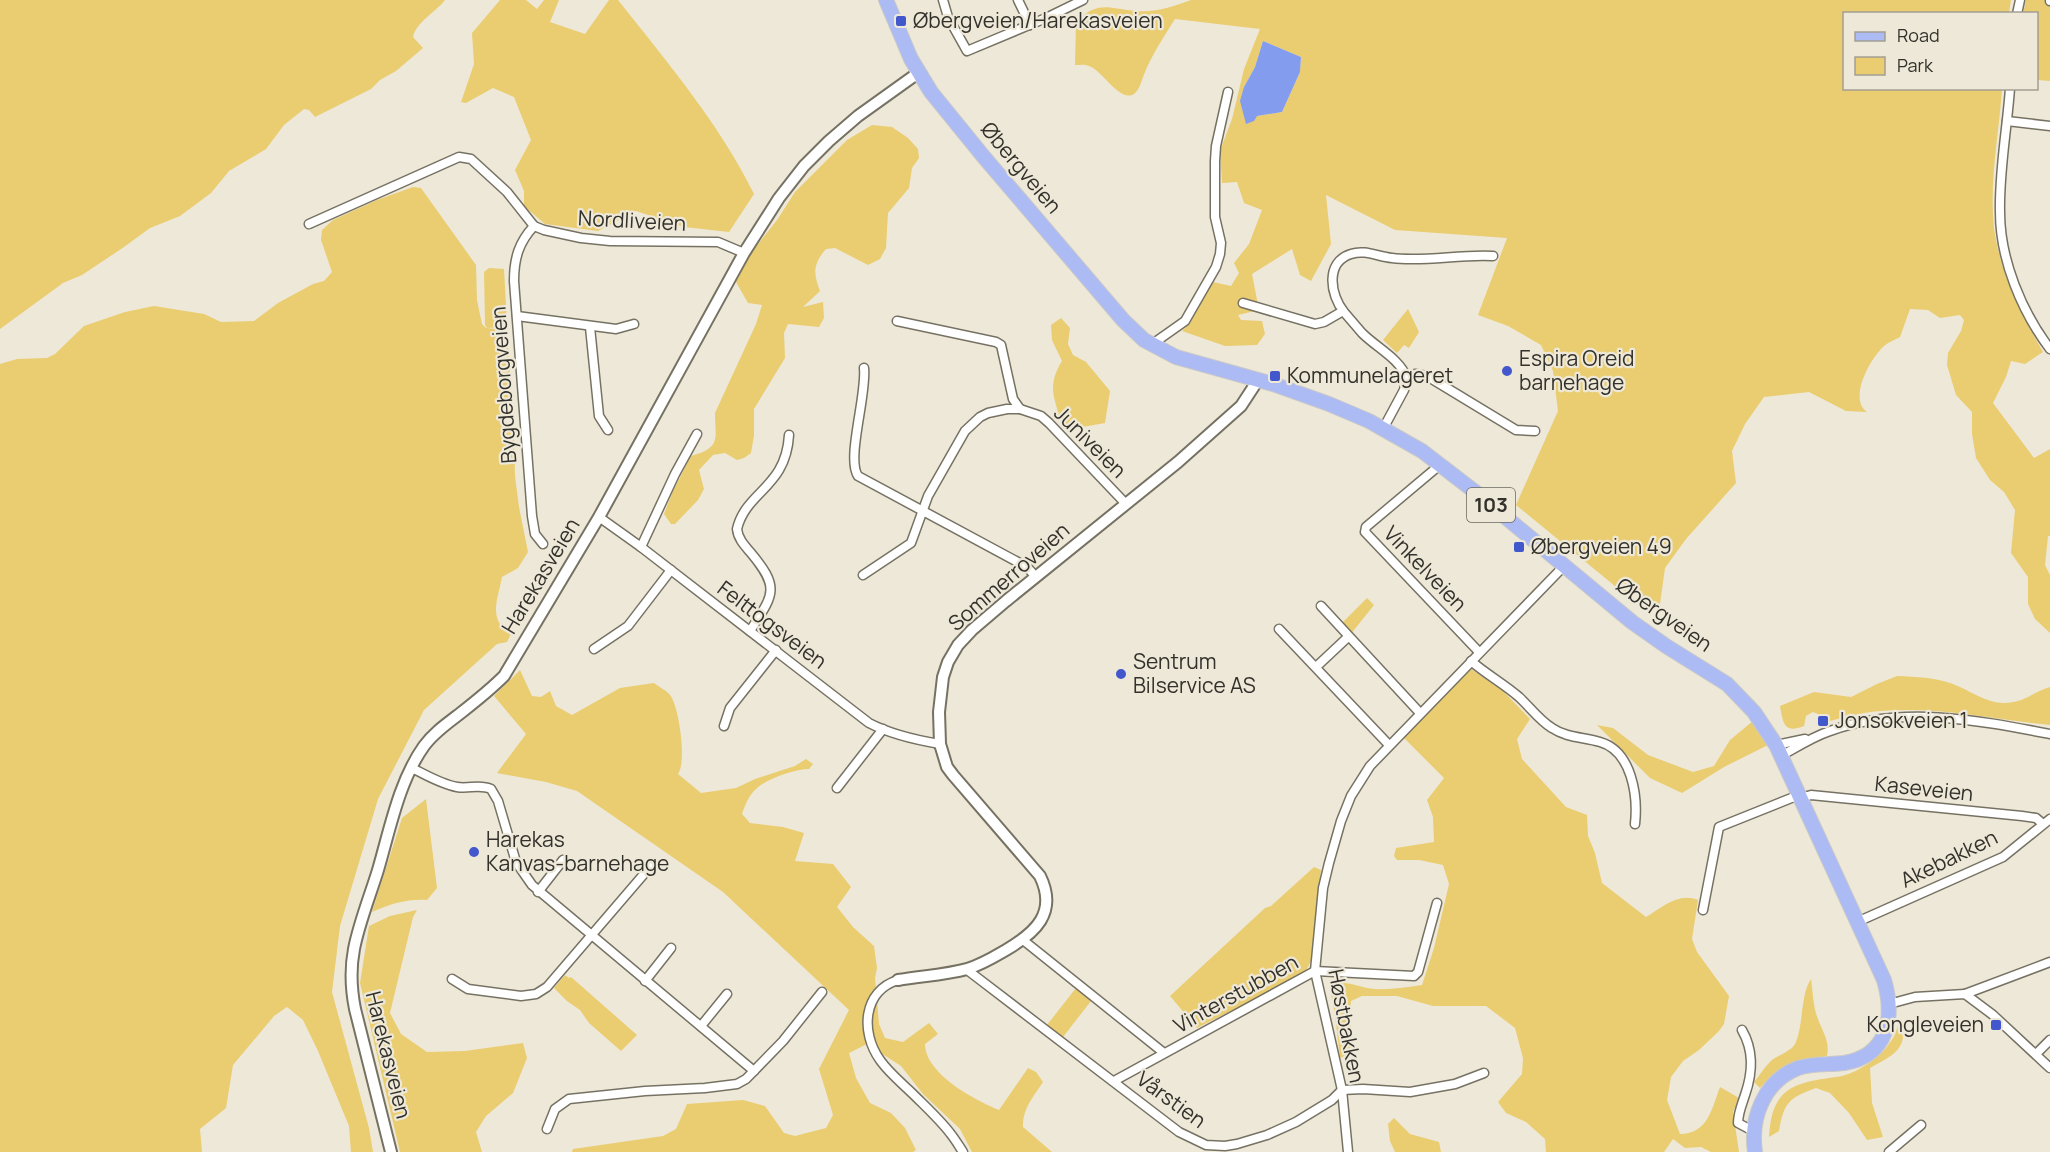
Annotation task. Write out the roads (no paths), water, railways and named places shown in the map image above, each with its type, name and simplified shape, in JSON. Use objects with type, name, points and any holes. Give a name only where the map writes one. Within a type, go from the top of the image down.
[{"type":"main road","name":"Øbergveien","points":[[886,0],[918,73],[945,111],[1124,320],[1151,345],[1176,357],[1258,380],[1329,404],[1406,441],[1441,464],[1645,632],[1727,684],[1754,712],[1778,751],[1884,980],[1889,1005],[1885,1031],[1880,1042],[1869,1054],[1848,1062],[1811,1065],[1787,1074],[1773,1086],[1763,1099],[1753,1131],[1755,1152]]},
{"type":"street","points":[[943,0],[948,17],[966,51],[1030,26],[1078,1]]},
{"type":"street","points":[[1018,0],[1030,26]]},
{"type":"street","name":"Harekasveien","points":[[391,1152],[355,1009],[351,990],[351,974],[354,948],[402,791],[412,768],[423,747],[434,734],[504,676],[599,517],[744,253],[779,198],[804,166],[858,116],[918,73]]},
{"type":"street","points":[[2010,90],[2001,171],[2000,212],[2005,252],[2028,314],[2050,349]]},
{"type":"street","points":[[1151,345],[1185,321],[1216,267],[1220,254],[1221,243],[1215,217],[1215,161],[1228,92]]},
{"type":"street","points":[[2007,121],[2050,126]]},
{"type":"street","points":[[309,224],[459,157],[465,157],[471,159],[507,192],[534,226]]},
{"type":"street","name":"Nordliveien","points":[[534,226],[563,235],[610,241],[718,242],[744,253]]},
{"type":"street","name":"Bygdeborgveien","points":[[534,226],[525,236],[514,263],[532,516],[535,534],[543,544]]},
{"type":"street","points":[[1383,429],[1404,390],[1407,378],[1398,363],[1362,332],[1343,311],[1334,295],[1333,278],[1339,262],[1345,256],[1363,252],[1393,258],[1493,256]]},
{"type":"street","points":[[1243,303],[1315,324],[1324,322],[1343,311]]},
{"type":"street","points":[[518,316],[616,329],[634,324]]},
{"type":"street","name":"Juniveien","points":[[897,321],[1001,345],[1013,399],[1020,409],[1041,416],[1049,423],[1126,504]]},
{"type":"street","points":[[590,327],[599,416],[608,430]]},
{"type":"street","points":[[864,368],[864,390],[853,459],[854,471],[858,476],[1027,567],[1036,577]]},
{"type":"street","points":[[1407,378],[1415,374],[1427,376],[1516,430],[1535,431]]},
{"type":"street","name":"Sommerroveien","points":[[898,980],[966,969],[994,957],[1032,933],[1045,913],[1047,897],[1040,876],[947,767],[940,744],[939,712],[943,677],[948,662],[958,645],[972,630],[1178,462],[1241,406],[1258,380]]},
{"type":"street","points":[[863,576],[911,543],[928,496],[965,431],[988,413],[1020,409]]},
{"type":"street","points":[[641,547],[675,474],[697,434]]},
{"type":"street","points":[[750,632],[766,605],[771,588],[768,575],[741,542],[736,530],[747,509],[781,469],[788,450],[789,435]]},
{"type":"street","name":"Vinkelveien","points":[[1441,464],[1366,527],[1365,532],[1479,652]]},
{"type":"street","name":"Felttogsveien","points":[[599,517],[861,717],[883,729],[940,744]]},
{"type":"street","name":"Høstbakken","points":[[1348,1152],[1341,1090],[1315,971],[1323,888],[1341,821],[1360,780],[1389,745],[1564,566]]},
{"type":"street","points":[[594,649],[628,626],[671,570]]},
{"type":"street","points":[[1321,606],[1420,713]]},
{"type":"street","points":[[1279,629],[1389,745]]},
{"type":"street","points":[[1316,667],[1348,637]]},
{"type":"street","points":[[724,726],[730,708],[776,650]]},
{"type":"street","points":[[1472,661],[1518,697],[1553,729],[1569,737],[1602,743],[1615,752],[1621,758],[1631,778],[1637,804],[1635,824]]},
{"type":"street","points":[[1778,751],[1848,725],[1886,718],[1961,719],[2050,734]]},
{"type":"street","points":[[837,788],[883,729]]},
{"type":"street","points":[[412,768],[451,786],[461,788],[481,786],[491,789],[498,801],[516,862],[538,892],[754,1071]]},
{"type":"street","name":"Kaseveien","points":[[1799,797],[1811,795],[2022,816],[2047,821]]},
{"type":"street","points":[[1703,910],[1719,827],[1799,797]]},
{"type":"street","name":"Akebakken","points":[[1857,922],[2003,857],[2047,821]]},
{"type":"street","points":[[538,892],[563,860]]},
{"type":"street","points":[[452,979],[468,989],[521,996],[536,994],[548,987],[650,867]]},
{"type":"street","name":"Vinterstubben","points":[[1114,1081],[1315,971],[1414,976],[1418,972],[1437,903]]},
{"type":"street","points":[[1023,940],[1164,1053]]},
{"type":"street","points":[[645,981],[672,948]]},
{"type":"street","points":[[1889,1005],[1915,997],[1965,994],[2049,963]]},
{"type":"street","name":"Vårstien","points":[[966,969],[1179,1132],[1198,1143],[1213,1146],[1245,1142],[1267,1135],[1314,1112],[1341,1090]]},
{"type":"street","points":[[898,980],[890,982],[871,1003],[867,1023],[871,1043],[880,1060],[950,1133],[963,1152]]},
{"type":"street","points":[[547,1129],[555,1109],[569,1099],[737,1084],[746,1079],[783,1041],[822,992]]},
{"type":"street","points":[[701,1026],[727,994]]},
{"type":"street","points":[[1965,994],[1993,1015],[2050,1068]]},
{"type":"street","name":"Øbergveien","points":[[1742,1030],[1752,1059],[1750,1082],[1738,1123],[1753,1131]]},
{"type":"street","points":[[2036,1054],[2050,1040]]},
{"type":"street","points":[[1341,1090],[1410,1092],[1455,1084],[1484,1073]]},
{"type":"street","points":[[1889,1152],[1921,1125]]},
{"type":"water","points":[[1263,41],[1301,57],[1300,72],[1282,112],[1257,116],[1254,121],[1246,124],[1240,101],[1244,87],[1255,67]]},
{"type":"place","name":"Øbergveien/Harekasveien","points":[[901,21]]},
{"type":"place","name":"Espira Oreid barnehage","points":[[1507,371]]},
{"type":"place","name":"Kommunelageret","points":[[1275,376]]},
{"type":"place","name":"Øbergveien 49","points":[[1519,547]]},
{"type":"place","name":"Sentrum Bilservice AS","points":[[1121,674]]},
{"type":"place","name":"Jonsokveien 1","points":[[1823,721]]},
{"type":"place","name":"Harekas Kanvas-barnehage","points":[[474,852]]},
{"type":"place","name":"Kongleveien","points":[[1996,1025]]}]
